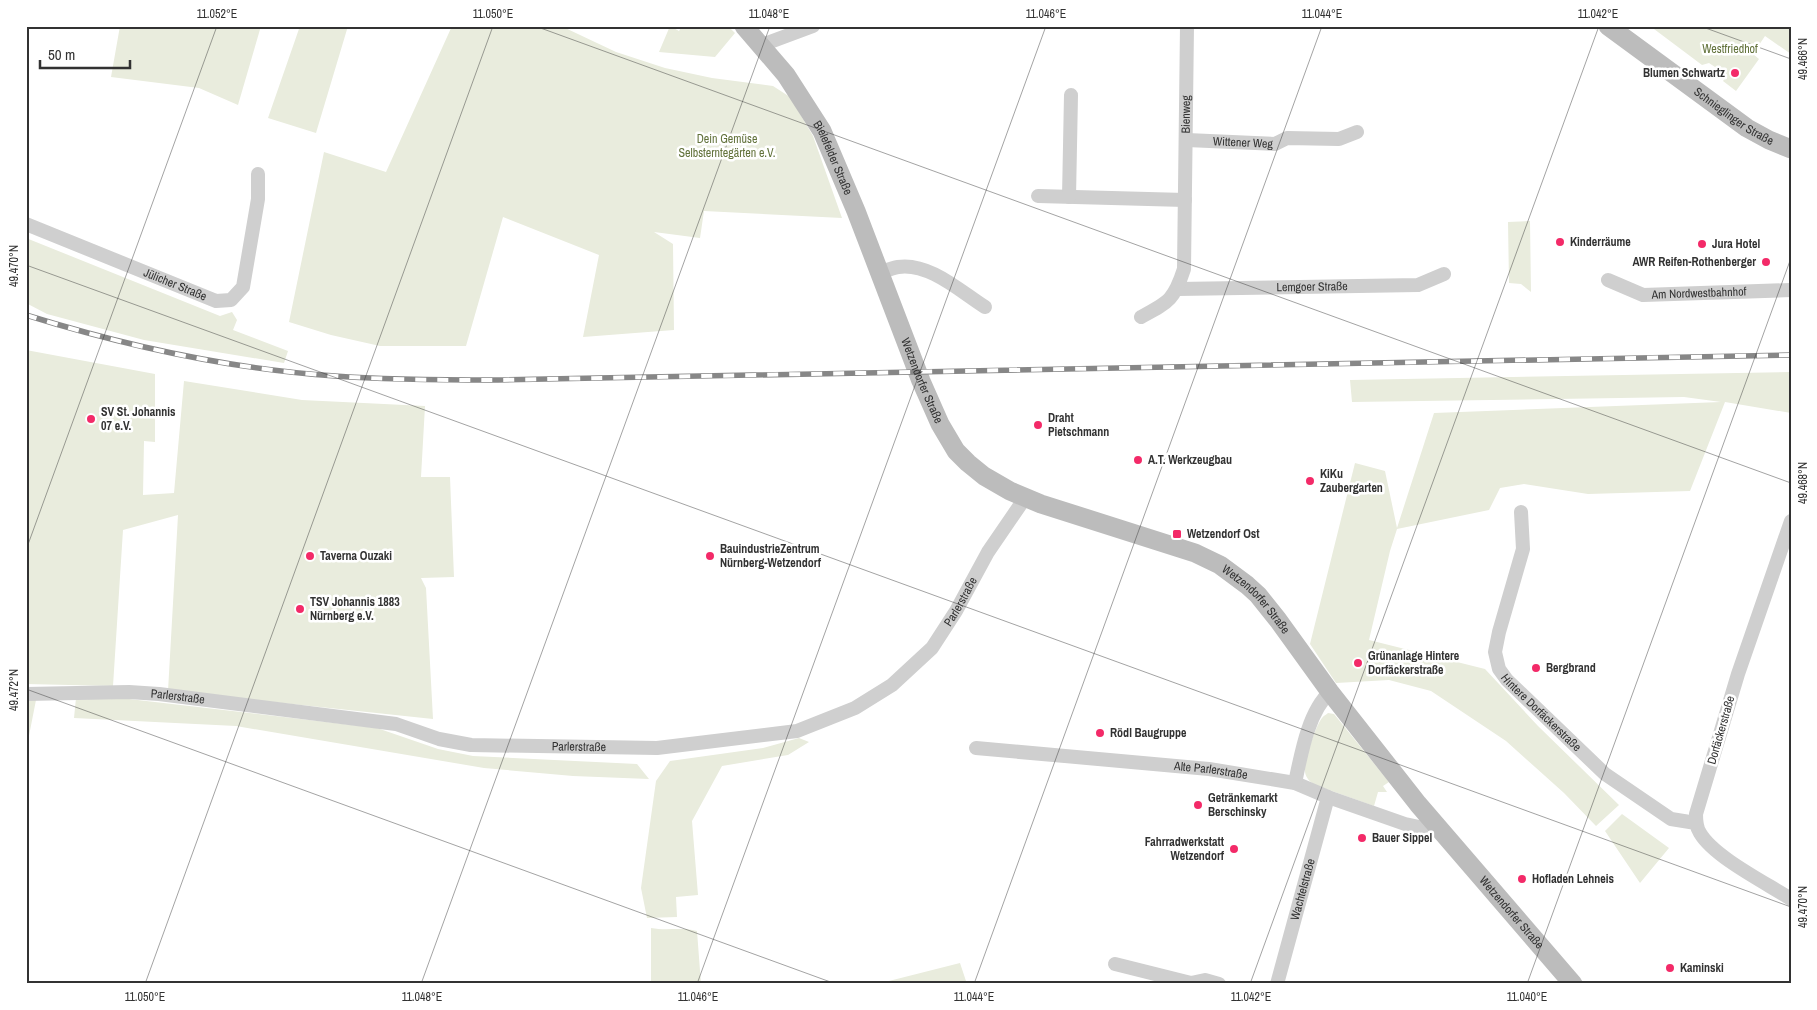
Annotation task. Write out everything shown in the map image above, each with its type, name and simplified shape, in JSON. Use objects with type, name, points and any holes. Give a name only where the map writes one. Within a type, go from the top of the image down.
[{"type":"street","name":"Bielefelder Straße","points":[[744,26],[762,45],[804,100],[822,131],[892,307]]},
{"type":"street","points":[[762,45],[813,26]]},
{"type":"street","name":"Bienweg","points":[[1141,318],[1166,304],[1178,289],[1184,269],[1187,26]]},
{"type":"street","name":"Schnieglinger Straße","points":[[1608,26],[1747,128],[1791,149]]},
{"type":"street","points":[[1069,196],[1071,95]]},
{"type":"street","name":"Wittener Weg","points":[[1187,140],[1275,144],[1286,138],[1339,139],[1357,132]]},
{"type":"street","name":"Jülicher Straße","points":[[26,224],[216,302],[231,300],[243,286],[258,199],[258,174]]},
{"type":"street","points":[[1038,196],[1185,200]]},
{"type":"street","points":[[879,273],[898,267],[918,268],[941,276],[986,307]]},
{"type":"street","name":"Lemgoer Straße","points":[[1178,289],[1418,285],[1444,274]]},
{"type":"street","name":"Am Nordwestbahnhof","points":[[1608,280],[1643,295],[1791,290]]},
{"type":"street","name":"Wetzendorfer Straße","points":[[892,307],[940,424],[956,451],[968,463],[995,483],[1024,498],[1178,546],[1220,565],[1235,575],[1258,595],[1330,692],[1438,828],[1573,984]]},
{"type":"street","name":"Parlerstraße","points":[[26,694],[129,692],[159,694],[396,724],[439,739],[471,745],[657,748],[797,731],[855,708],[892,685],[932,648],[956,611],[988,552],[1024,498]]},
{"type":"street","name":"Hintere Dorfäckerstraße","points":[[1521,512],[1523,549],[1499,632],[1495,652],[1499,669],[1507,680],[1606,774],[1671,819],[1696,823]]},
{"type":"street","name":"Dorfäckerstraße","points":[[1696,823],[1696,814],[1738,674],[1791,521]]},
{"type":"street","points":[[1295,783],[1313,717],[1322,700],[1330,692]]},
{"type":"street","name":"Alte Parlerstraße","points":[[976,748],[1209,770],[1295,783],[1328,797],[1415,826],[1438,828]]},
{"type":"street","name":"Wachtelstraße","points":[[1277,984],[1328,797]]},
{"type":"street","points":[[1696,823],[1699,832],[1713,850],[1791,900]]},
{"type":"street","points":[[1116,964],[1191,984],[1204,980],[1219,984]]},
{"type":"green space","points":[[120,26],[261,26],[238,105],[199,88],[111,77]]},
{"type":"green space","points":[[300,26],[348,26],[316,133],[268,118]]},
{"type":"green space","name":"Dein Gemüse Selbsterntegärten e.V.","points":[[452,26],[561,26],[616,52],[665,68],[712,78],[773,86],[790,97],[813,136],[842,218],[704,211],[700,238],[654,232],[673,244],[674,330],[583,337],[599,255],[503,217],[466,346],[380,346],[331,335],[289,322],[324,152],[386,172]]},
{"type":"green space","points":[[670,26],[679,31],[682,26],[728,26],[735,33],[715,57],[659,52]]},
{"type":"green space","name":"Westfriedhof","points":[[1650,26],[1791,26],[1791,54],[1765,36],[1753,54],[1759,59],[1736,91],[1723,81],[1727,75],[1709,63],[1702,65]]},
{"type":"green space","points":[[1530,221],[1531,292],[1521,284],[1509,283],[1508,222]]},
{"type":"green space","points":[[26,238],[220,316],[232,312],[237,320],[233,330],[288,351],[284,363],[144,340],[47,314],[26,303]]},
{"type":"green space","name":"TSV Johannis 1883 Nürnberg e.V.","points":[[26,350],[155,374],[155,442],[144,441],[143,495],[174,493],[184,381],[302,400],[425,406],[421,477],[450,477],[454,577],[421,578],[426,588],[433,719],[168,691],[178,515],[123,530],[113,686],[26,684]]},
{"type":"green space","points":[[1791,372],[1791,413],[1725,402],[1690,491],[1588,494],[1524,484],[1500,488],[1489,510],[1397,529],[1369,640],[1485,669],[1538,726],[1619,805],[1596,826],[1564,793],[1506,741],[1431,691],[1389,680],[1336,683],[1310,644],[1355,463],[1385,471],[1397,528],[1434,413],[1721,402],[1684,397],[1352,402],[1350,380]]},
{"type":"green space","points":[[76,698],[129,699],[377,728],[438,749],[473,756],[637,764],[649,779],[573,776],[484,768],[236,726],[74,718]]},
{"type":"green space","points":[[26,700],[36,700],[26,751]]},
{"type":"green space","points":[[1328,713],[1334,714],[1389,782],[1383,786],[1387,792],[1378,792],[1374,806],[1315,785],[1306,776],[1306,760],[1313,736],[1319,722]]},
{"type":"green space","points":[[799,738],[809,742],[788,755],[722,766],[692,821],[698,895],[676,897],[677,917],[647,918],[641,888],[656,781],[670,761],[763,748]]},
{"type":"green space","points":[[1622,814],[1669,848],[1640,883],[1605,831]]},
{"type":"green space","points":[[651,928],[697,931],[701,984],[651,984]]},
{"type":"green space","points":[[960,963],[967,984],[881,983]]},
{"type":"railway","points":[[26,315],[102,337],[217,362],[296,373],[416,380],[1791,355]]},
{"type":"place","name":"Blumen Schwartz","points":[[1735,73]]},
{"type":"place","name":"Kinderräume","points":[[1560,242]]},
{"type":"place","name":"Jura Hotel","points":[[1702,244]]},
{"type":"place","name":"AWR Reifen-Rothenberger","points":[[1766,262]]},
{"type":"place","name":"SV St. Johannis 07 e.V.","points":[[91,419]]},
{"type":"place","name":"Draht Pietschmann","points":[[1038,425]]},
{"type":"place","name":"A.T. Werkzeugbau","points":[[1138,460]]},
{"type":"place","name":"KiKu Zaubergarten","points":[[1310,481]]},
{"type":"place","name":"Wetzendorf Ost","points":[[1177,534]]},
{"type":"place","name":"Taverna Ouzaki","points":[[310,556]]},
{"type":"place","name":"BauindustrieZentrum Nürnberg-Wetzendorf","points":[[710,556]]},
{"type":"place","name":"TSV Johannis 1883 Nürnberg e.V.","points":[[300,609]]},
{"type":"place","name":"Grünanlage Hintere Dorfäckerstraße","points":[[1358,663]]},
{"type":"place","name":"Bergbrand","points":[[1536,668]]},
{"type":"place","name":"Rödl Baugruppe","points":[[1100,733]]},
{"type":"place","name":"Getränkemarkt Berschinsky","points":[[1198,805]]},
{"type":"place","name":"Bauer Sippel","points":[[1362,838]]},
{"type":"place","name":"Fahrradwerkstatt Wetzendorf","points":[[1234,849]]},
{"type":"place","name":"Hofladen Lehneis","points":[[1522,879]]},
{"type":"place","name":"Kaminski","points":[[1670,968]]}]
